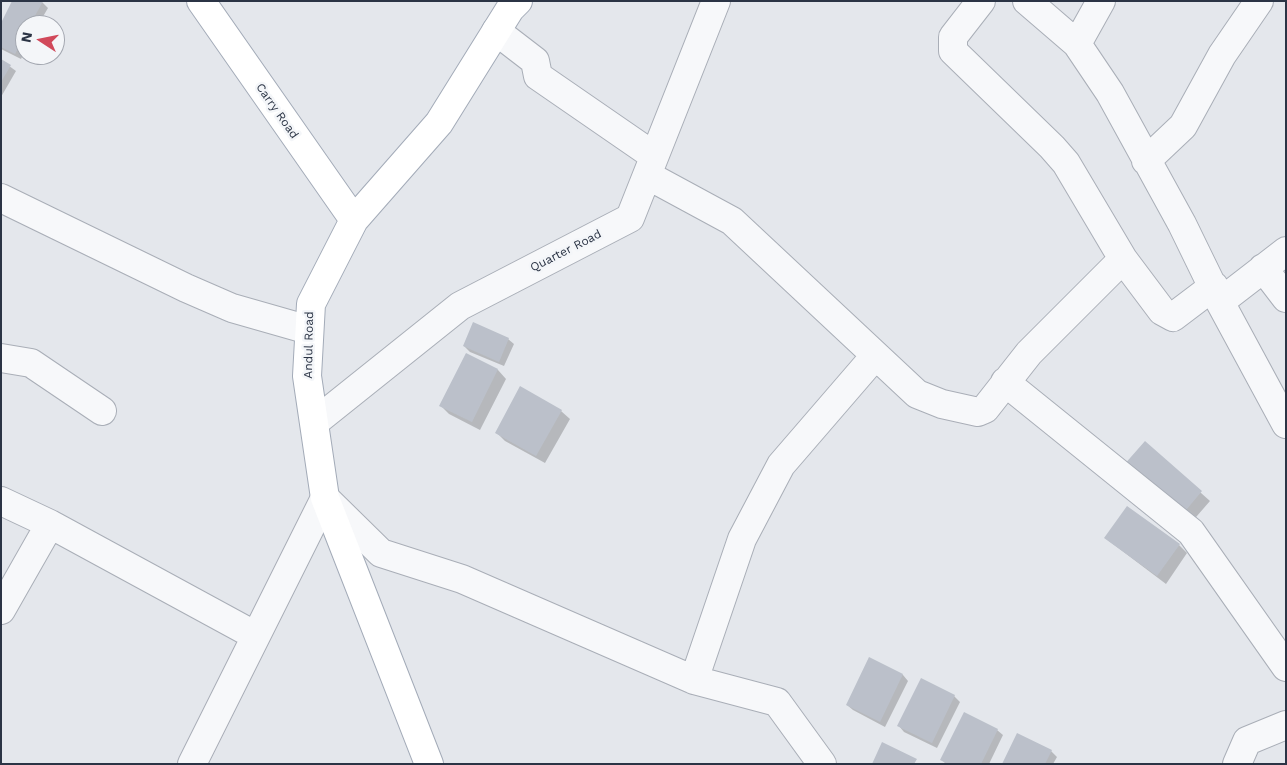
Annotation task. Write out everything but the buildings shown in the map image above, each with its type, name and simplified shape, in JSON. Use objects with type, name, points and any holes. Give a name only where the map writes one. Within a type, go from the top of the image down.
[{"type":"main road","name":"Carry Road","points":[[200,1],[354,220]]},
{"type":"main road","name":"Andul Road","points":[[430,764],[325,498],[307,376],[310,304],[354,220],[439,123],[510,9],[518,1]]},
{"type":"street","name":"Quarter Road","points":[[315,422],[460,306],[630,218],[716,1]]},
{"type":"street","points":[[981,1],[953,37],[953,51],[1052,147],[1066,163],[1123,259],[1162,311],[1174,317],[1263,268],[1286,251]]},
{"type":"street","points":[[1027,1],[1077,44],[1110,93],[1286,424]]},
{"type":"street","points":[[1077,44],[1101,1]]},
{"type":"street","points":[[1146,161],[1183,126],[1222,54],[1259,1]]},
{"type":"street","points":[[496,31],[535,61],[538,76],[651,166],[732,221],[917,394],[942,404],[978,412],[985,408],[1029,353],[1123,259]]},
{"type":"street","points":[[1,198],[186,288],[232,308],[309,330]]},
{"type":"street","points":[[1263,268],[1286,298]]},
{"type":"street","points":[[694,680],[742,539],[781,464],[875,356]]},
{"type":"street","points":[[1,358],[31,363],[102,411]]},
{"type":"street","points":[[1005,382],[1191,532],[1286,667]]},
{"type":"street","points":[[192,764],[325,498],[381,553],[462,579],[694,680],[778,702],[822,764]]},
{"type":"street","points":[[1,501],[50,524],[256,636]]},
{"type":"street","points":[[1,610],[50,524]]},
{"type":"street","points":[[1237,764],[1247,741],[1286,725]]}]
